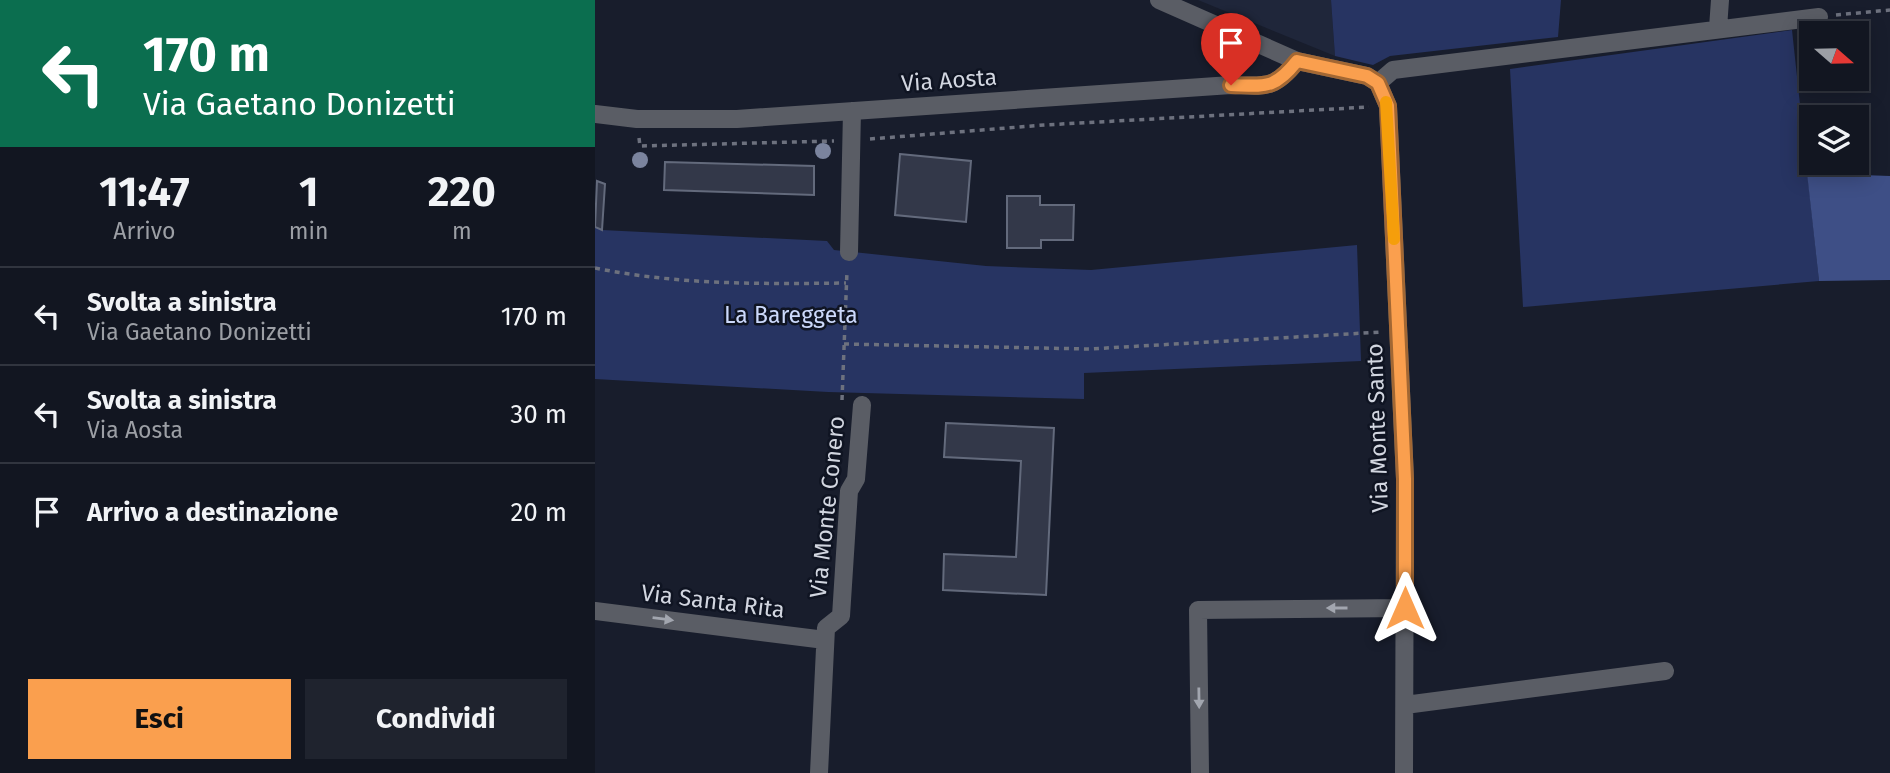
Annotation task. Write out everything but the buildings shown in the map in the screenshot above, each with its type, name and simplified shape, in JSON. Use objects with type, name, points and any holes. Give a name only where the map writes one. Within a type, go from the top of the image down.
[{"type":"street","points":[[1159,0],[1297,61],[1367,76],[1378,83],[1393,70],[1819,17]]},
{"type":"street","points":[[1718,28],[1720,0]]},
{"type":"street","name":"Via Aosta","points":[[595,114],[637,119],[737,119],[1231,85],[1266,86],[1283,78],[1297,61]]},
{"type":"street","name":"Via Monte Santo","points":[[1378,83],[1388,106],[1405,479],[1404,773]]},
{"type":"street","points":[[849,252],[852,111]]},
{"type":"street","name":"Via Monte Conero","points":[[819,773],[826,628],[841,616],[849,491],[856,479],[862,405]]},
{"type":"street","points":[[1200,773],[1198,610],[1405,608]]},
{"type":"street","name":"Via Santa Rita","points":[[595,611],[825,640]]},
{"type":"street","points":[[1405,705],[1665,671]]},
{"type":"path","points":[[1819,17],[1890,10]]},
{"type":"path","points":[[637,119],[641,146],[852,140],[1058,124],[1388,106]]},
{"type":"path","points":[[849,252],[842,403],[862,405]]},
{"type":"path","points":[[595,268],[710,282],[846,283]]},
{"type":"path","points":[[844,344],[1089,349],[1398,331]]},
{"type":"shaded area","points":[[1198,0],[1331,0],[1335,56]]},
{"type":"shaded area","points":[[1807,175],[1890,176],[1890,280],[1819,281]]},
{"type":"green space","points":[[1331,0],[1561,0],[1558,37],[1390,56],[1373,65],[1335,56]]},
{"type":"green space","points":[[1792,30],[1800,105],[1799,175],[1808,175],[1819,281],[1523,307],[1510,69]]},
{"type":"green space","name":"La Bareggeta","points":[[595,227],[602,230],[827,241],[834,250],[986,266],[1091,270],[1357,245],[1361,361],[1084,373],[1084,399],[828,392],[595,379]]},
{"type":"slow traffic","points":[[1386,102],[1394,239]]},
{"type":"route","points":[[1231,85],[1266,86],[1283,78],[1297,61],[1367,76],[1378,83],[1388,106],[1405,479],[1405,608]]}]
